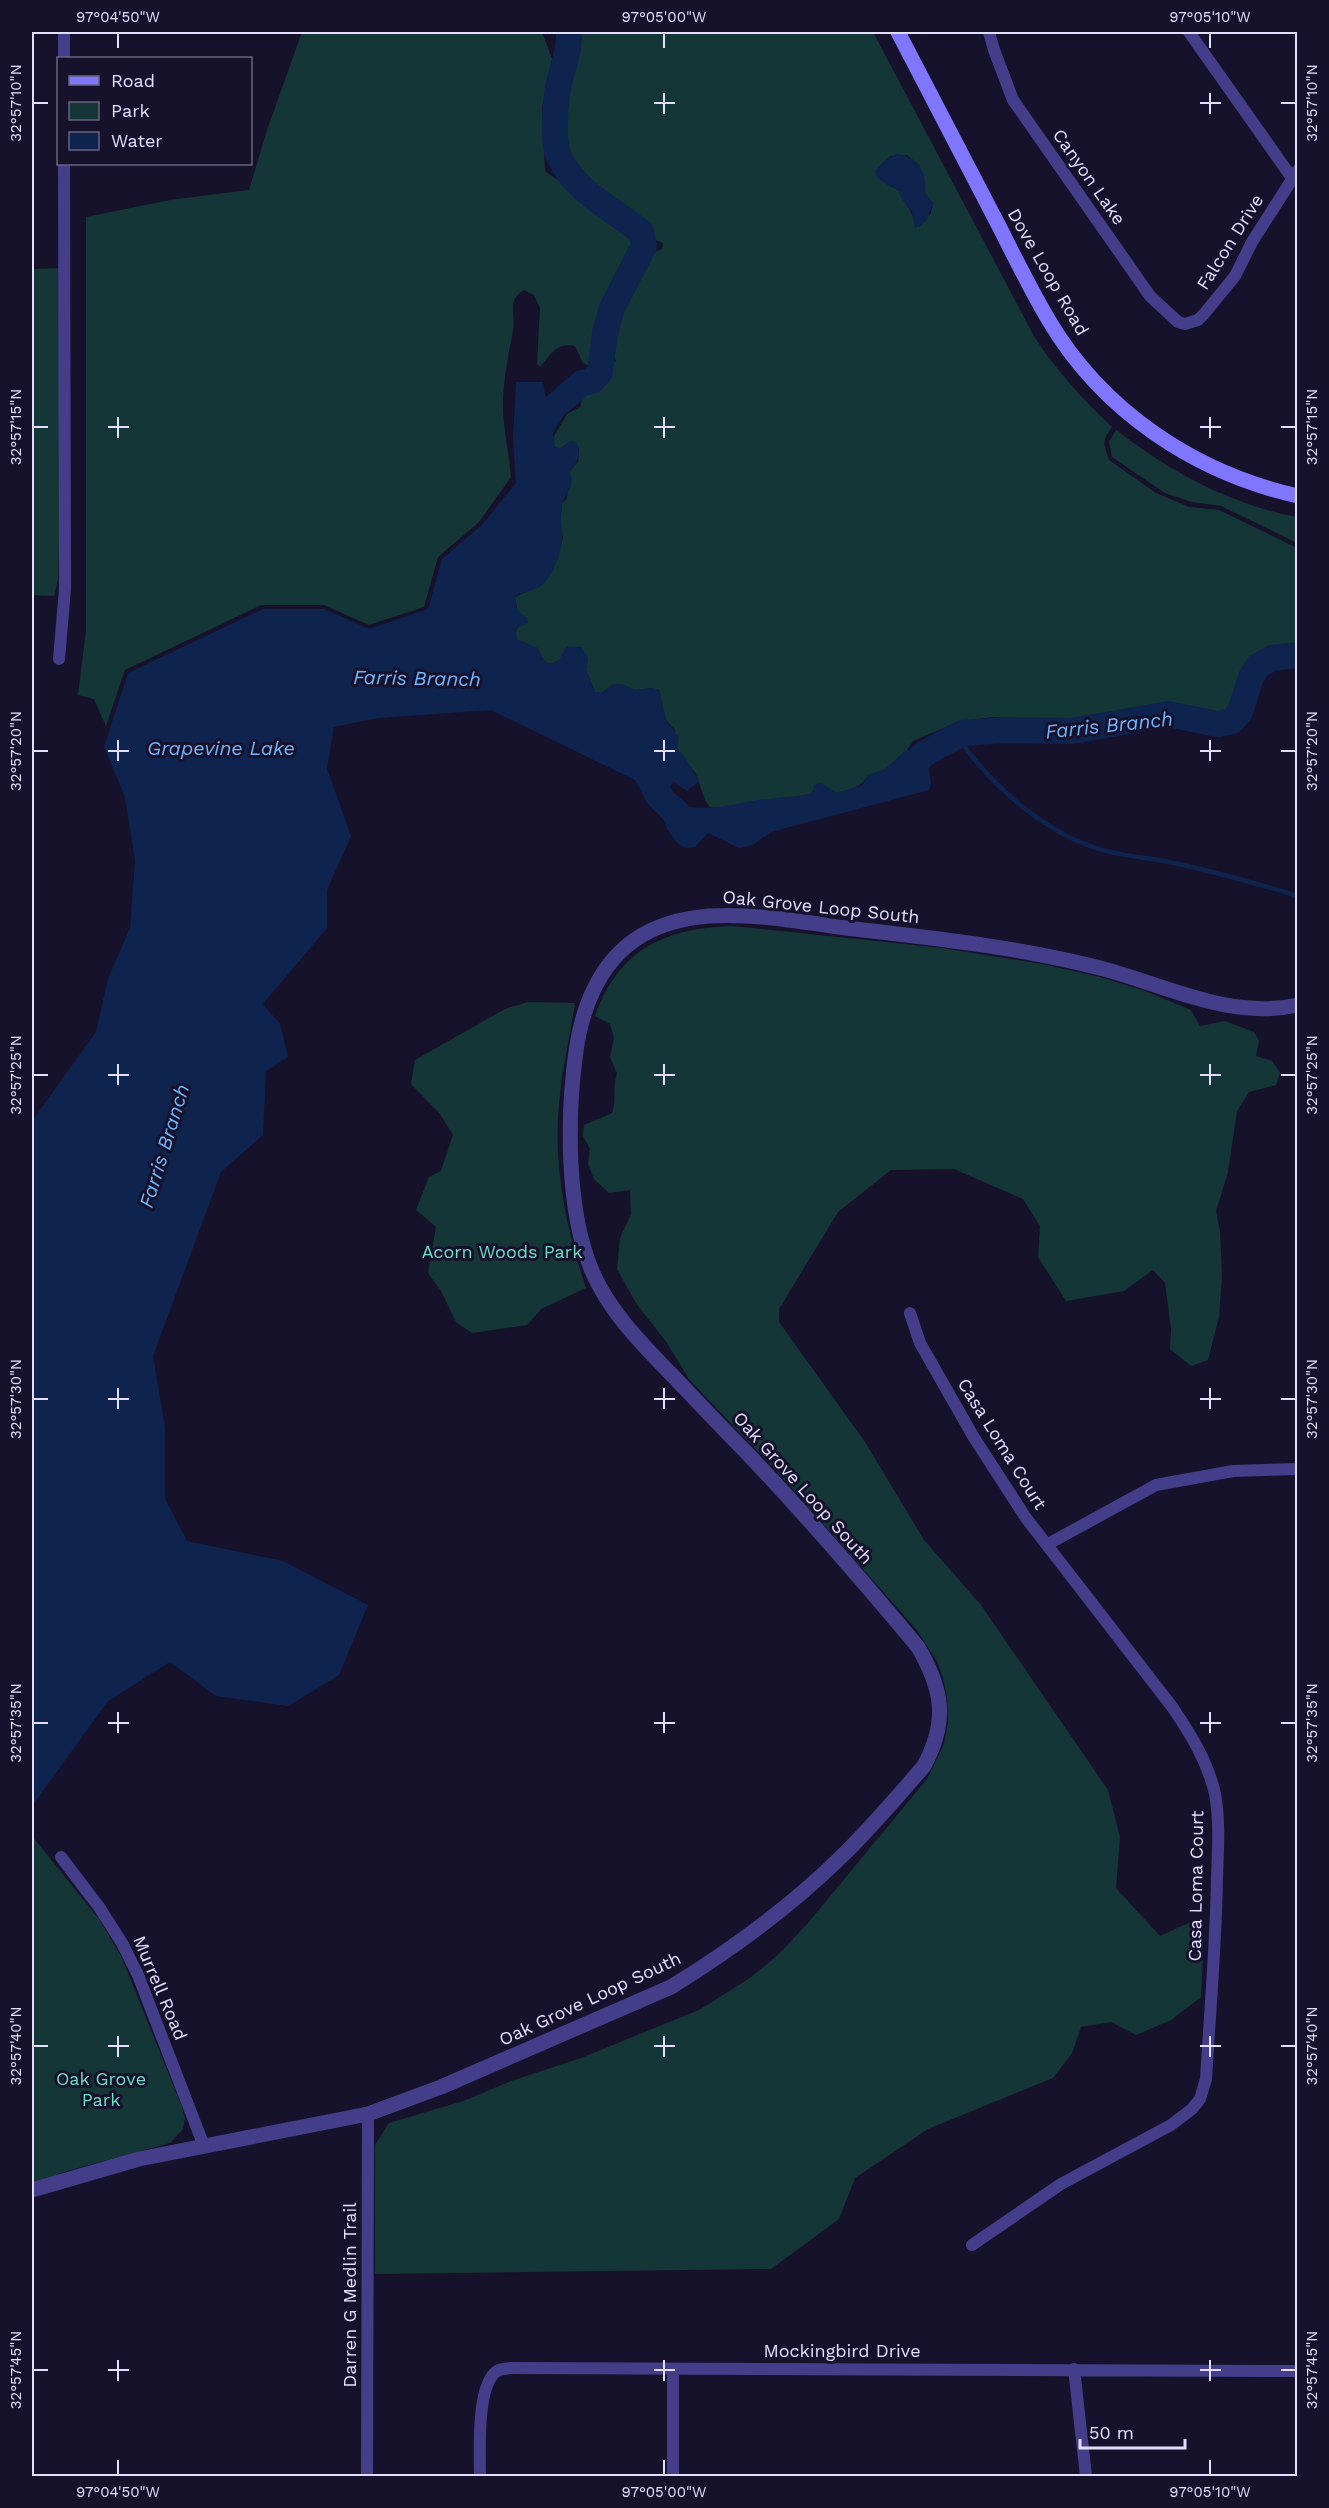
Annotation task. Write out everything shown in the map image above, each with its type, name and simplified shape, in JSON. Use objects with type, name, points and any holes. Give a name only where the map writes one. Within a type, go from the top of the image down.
[{"type":"main road","name":"Dove Loop Road","points":[[898,32],[1048,320],[1093,379],[1147,429],[1203,464],[1261,487],[1298,496]]},
{"type":"street","points":[[64,32],[64,57]]},
{"type":"street","name":"Canyon Lake","points":[[990,32],[994,50],[1014,100],[1150,296],[1172,319],[1185,324]]},
{"type":"street","points":[[1189,32],[1295,174]]},
{"type":"street","points":[[59,659],[65,589],[64,165]]},
{"type":"street","name":"Falcon Drive","points":[[1185,324],[1198,320],[1222,295],[1295,174]]},
{"type":"street","name":"Oak Grove Loop South","points":[[32,2190],[139,2159],[368,2114],[441,2087],[671,1987],[702,1968],[782,1910],[840,1859],[924,1766],[938,1733],[941,1716],[936,1684],[918,1647],[760,1467],[640,1341],[609,1303],[592,1272],[585,1251],[572,1173],[570,1108],[579,1034],[587,1001],[602,974],[616,956],[636,939],[659,927],[686,919],[741,915],[915,936],[1046,956],[1110,971],[1210,1003],[1253,1009],[1298,1005]]},
{"type":"street","name":"Casa Loma Court","points":[[910,1313],[920,1343],[973,1436],[1026,1518],[1173,1708],[1192,1736],[1215,1795],[1218,1830],[1217,1911],[1206,2079],[1196,2104],[1171,2125],[1061,2184],[972,2245]]},
{"type":"street","points":[[1048,1544],[1099,1514],[1156,1485],[1233,1471],[1298,1469]]},
{"type":"street","name":"Murrell Road","points":[[61,1857],[123,1943],[138,1975],[204,2146]]},
{"type":"street","name":"Darren G Medlin Trail","points":[[367,2476],[368,2114]]},
{"type":"street","name":"Mockingbird Drive","points":[[480,2476],[480,2416],[490,2378],[497,2371],[510,2368],[1298,2370]]},
{"type":"street","points":[[1074,2369],[1086,2476]]},
{"type":"street","points":[[673,2370],[673,2476]]},
{"type":"green space","points":[[302,32],[542,32],[552,59],[542,108],[545,171],[623,227],[632,238],[632,247],[620,266],[603,303],[597,325],[592,367],[583,363],[575,346],[568,345],[554,350],[540,367],[537,364],[540,308],[534,295],[524,290],[515,298],[513,303],[514,325],[503,403],[511,477],[479,522],[438,557],[424,607],[369,625],[324,605],[261,605],[125,670],[106,726],[94,699],[78,695],[86,630],[86,217],[170,200],[249,190],[267,130]]},
{"type":"green space","points":[[576,32],[873,32],[1035,338],[1071,385],[1112,427],[1104,444],[1109,460],[1156,493],[1189,507],[1219,510],[1297,548],[1297,646],[1265,652],[1256,658],[1245,675],[1227,713],[1218,716],[1185,706],[1158,706],[1133,714],[1092,716],[1067,721],[994,717],[960,721],[913,741],[907,750],[884,770],[868,775],[862,783],[851,789],[836,793],[829,789],[814,790],[810,794],[759,800],[734,807],[710,807],[705,800],[696,774],[677,749],[675,730],[666,720],[659,690],[652,688],[635,690],[621,684],[612,685],[601,693],[595,692],[586,670],[588,658],[559,660],[552,664],[545,662],[538,651],[518,640],[515,633],[523,616],[517,610],[515,597],[541,585],[557,559],[563,538],[560,526],[562,504],[567,498],[570,471],[578,462],[579,448],[571,441],[559,449],[555,447],[553,438],[567,414],[580,407],[583,397],[610,379],[613,364],[616,361],[615,342],[643,261],[662,249],[663,243],[653,239],[642,223],[598,191],[574,161],[564,137],[565,87],[575,53]],"holes":[[[907,155],[919,165],[925,193],[933,203],[931,213],[919,227],[899,191],[885,183],[880,166],[890,156]]]},
{"type":"green space","points":[[65,268],[58,579],[54,596],[32,595],[32,269]]},
{"type":"green space","points":[[1116,430],[1180,473],[1224,495],[1297,517],[1297,543],[1221,506],[1192,502],[1165,493],[1112,457],[1109,442]]},
{"type":"green space","points":[[733,926],[942,948],[1042,964],[1100,977],[1145,991],[1191,1010],[1200,1026],[1225,1021],[1254,1032],[1259,1041],[1256,1056],[1272,1061],[1280,1073],[1276,1085],[1249,1092],[1237,1111],[1228,1172],[1216,1211],[1220,1231],[1222,1276],[1219,1317],[1208,1360],[1191,1366],[1170,1349],[1171,1329],[1165,1283],[1153,1270],[1124,1291],[1066,1301],[1038,1257],[1040,1226],[1023,1199],[954,1169],[891,1170],[838,1212],[779,1309],[779,1322],[865,1442],[924,1540],[981,1605],[1108,1790],[1120,1837],[1116,1888],[1160,1936],[1195,1920],[1204,1938],[1201,1997],[1171,2020],[1136,2035],[1111,2022],[1081,2027],[1072,2053],[1053,2078],[928,2129],[855,2178],[839,2219],[771,2269],[375,2274],[375,2145],[389,2123],[463,2101],[511,2081],[581,2058],[699,2010],[750,1978],[778,1955],[808,1923],[927,1779],[944,1744],[948,1723],[947,1696],[937,1661],[916,1629],[778,1473],[689,1379],[667,1343],[636,1303],[617,1269],[620,1238],[631,1214],[630,1190],[609,1193],[594,1179],[588,1164],[590,1149],[583,1136],[584,1125],[612,1113],[617,1073],[610,1057],[614,1038],[610,1024],[595,1016],[605,993],[617,974],[631,959],[648,947],[686,931]]},
{"type":"green space","name":"Acorn Woods Park","points":[[528,1002],[575,1003],[560,1091],[558,1150],[567,1220],[586,1288],[541,1309],[527,1325],[472,1333],[456,1322],[441,1291],[428,1273],[436,1227],[416,1210],[429,1177],[441,1171],[453,1135],[440,1114],[411,1084],[415,1060],[505,1009]]},
{"type":"green space","name":"Oak Grove Park","points":[[32,1836],[99,1919],[121,1956],[185,2119],[183,2129],[170,2143],[67,2171],[32,2184]]},
{"type":"water","points":[[897,154],[911,158],[920,167],[925,178],[925,193],[933,203],[927,220],[915,229],[912,212],[901,198],[899,191],[877,178],[875,171]]},
{"type":"water","name":"Grapevine Lake","points":[[516,382],[543,382],[555,447],[559,449],[571,441],[576,442],[579,454],[570,471],[571,482],[563,501],[562,539],[556,564],[541,586],[515,597],[517,610],[527,618],[528,623],[517,628],[518,640],[538,648],[545,662],[552,664],[559,660],[567,646],[582,647],[588,658],[586,670],[595,692],[601,693],[612,685],[621,684],[635,690],[652,688],[659,690],[666,720],[679,737],[677,749],[682,753],[699,781],[687,791],[673,781],[670,787],[689,807],[715,807],[810,794],[814,790],[813,785],[821,783],[836,793],[863,785],[868,775],[884,770],[907,750],[928,762],[931,784],[929,790],[771,832],[752,845],[739,848],[708,833],[695,847],[686,848],[678,844],[667,829],[664,820],[648,804],[635,780],[491,710],[378,718],[334,727],[327,769],[351,836],[327,890],[327,928],[263,1004],[280,1024],[288,1057],[266,1071],[263,1135],[221,1172],[153,1356],[165,1427],[165,1499],[187,1541],[283,1561],[368,1605],[339,1675],[288,1706],[216,1696],[170,1662],[108,1701],[32,1806],[32,1121],[96,1032],[108,979],[130,928],[135,861],[125,797],[104,747],[128,673],[263,609],[324,609],[369,629],[428,609],[442,559],[482,525],[516,483],[513,438]]},
{"type":"waterway","points":[[540,446],[540,429],[553,408],[582,383],[592,381],[600,372],[605,333],[612,308],[644,246],[641,232],[583,188],[564,167],[558,154],[555,133],[556,100],[568,48],[569,32]]},
{"type":"waterway","name":"Farris Branch","points":[[897,781],[924,754],[962,733],[1006,730],[1072,731],[1168,714],[1218,724],[1232,721],[1240,712],[1251,677],[1258,666],[1272,658],[1298,655]]},
{"type":"waterway","points":[[957,736],[1000,787],[1035,816],[1073,839],[1112,852],[1160,860],[1298,896]]}]
